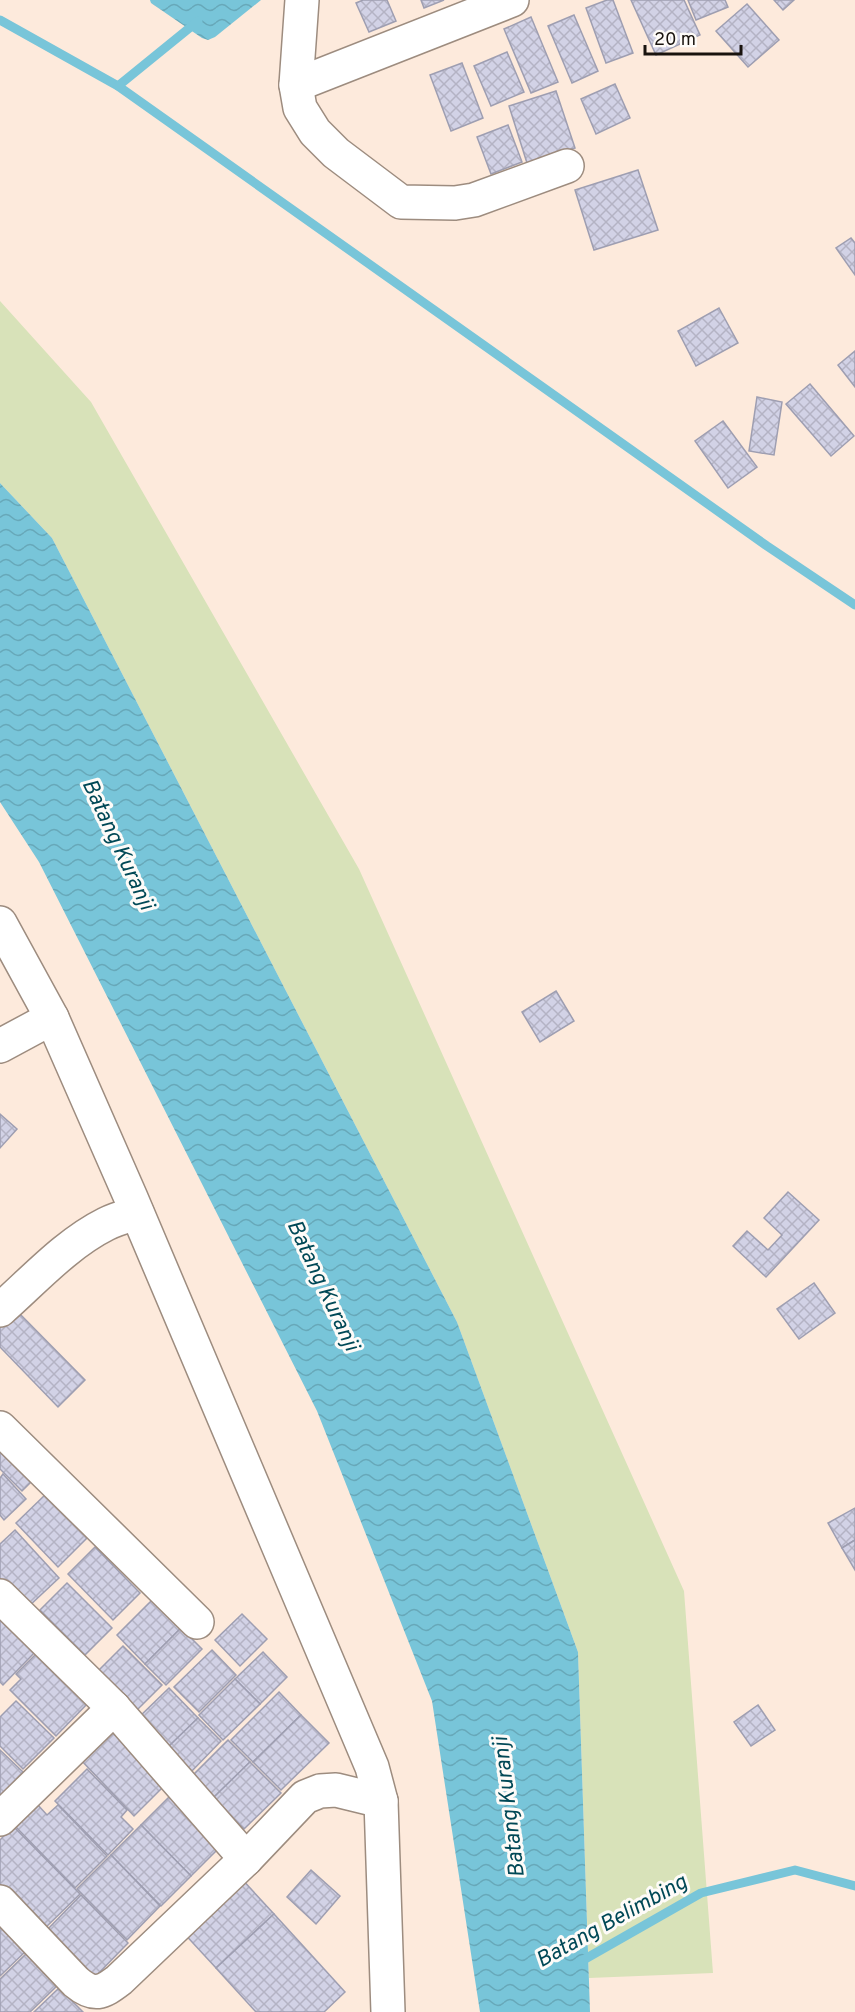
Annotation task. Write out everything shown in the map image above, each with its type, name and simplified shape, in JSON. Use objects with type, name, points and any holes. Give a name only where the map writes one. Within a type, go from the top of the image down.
[{"type":"street","points":[[302,0],[296,85],[300,108],[315,132],[336,153],[401,202],[455,203],[474,200],[567,166]]},
{"type":"street","points":[[296,85],[512,0]]},
{"type":"street","points":[[0,923],[52,1018],[372,1767],[381,1801],[388,2012]]},
{"type":"street","points":[[0,1046],[52,1018]]},
{"type":"street","points":[[0,1310],[87,1235],[107,1224],[137,1213]]},
{"type":"street","points":[[0,1428],[197,1622]]},
{"type":"street","points":[[0,1596],[114,1708],[246,1858]]},
{"type":"street","points":[[0,1819],[114,1708]]},
{"type":"street","points":[[0,1902],[76,1982],[87,1990],[100,1992],[119,1980],[246,1858],[305,1797],[320,1791],[336,1790],[381,1801]]},
{"type":"green space","points":[[0,301],[91,402],[359,869],[684,1591],[713,1973],[589,1978],[578,1652],[457,1322],[52,538],[0,483]]},
{"type":"water","points":[[150,0],[261,0],[215,37],[208,40],[151,3]]},
{"type":"water","name":"Batang Kuranji","points":[[0,483],[52,538],[457,1322],[578,1652],[590,2012],[480,2012],[432,1701],[317,1411],[39,862],[0,802]]},
{"type":"building","points":[[363,0],[387,0],[396,21],[369,32],[356,3]]},
{"type":"building","points":[[421,0],[444,0],[424,8]]},
{"type":"building","points":[[613,0],[633,53],[606,63],[586,8]]},
{"type":"building","points":[[631,0],[684,0],[700,35],[656,55]]},
{"type":"building","points":[[688,0],[725,0],[728,7],[696,20]]},
{"type":"building","points":[[774,0],[794,0],[783,10]]},
{"type":"building","points":[[747,4],[779,40],[748,67],[716,31]]},
{"type":"building","points":[[574,15],[598,71],[572,83],[548,26]]},
{"type":"building","points":[[531,17],[558,82],[531,93],[504,29]]},
{"type":"building","points":[[507,52],[524,92],[491,106],[474,66]]},
{"type":"building","points":[[462,63],[483,118],[451,131],[430,75]]},
{"type":"building","points":[[615,84],[630,118],[596,134],[581,99]]},
{"type":"building","points":[[556,91],[575,148],[527,163],[509,106]]},
{"type":"building","points":[[508,125],[522,162],[491,174],[477,137]]},
{"type":"building","points":[[638,170],[658,230],[594,250],[575,190]]},
{"type":"building","points":[[851,238],[855,243],[855,275],[836,248]]},
{"type":"building","points":[[719,308],[738,343],[696,366],[678,331]]},
{"type":"building","points":[[855,351],[855,387],[838,365]]},
{"type":"building","points":[[810,384],[854,436],[831,456],[786,404]]},
{"type":"building","points":[[757,397],[782,402],[774,455],[749,451]]},
{"type":"building","points":[[723,421],[757,467],[728,488],[695,441]]},
{"type":"building","points":[[556,991],[574,1021],[540,1042],[522,1012]]},
{"type":"building","points":[[0,1114],[17,1129],[0,1148]]},
{"type":"building","points":[[788,1192],[819,1220],[766,1277],[733,1246],[747,1231],[768,1250],[782,1235],[764,1218]]},
{"type":"building","points":[[814,1283],[835,1313],[799,1339],[777,1309]]},
{"type":"building","points":[[15,1309],[85,1380],[58,1407],[0,1347],[0,1324]]},
{"type":"building","points":[[0,1444],[35,1478],[22,1491],[0,1469]]},
{"type":"building","points":[[3,1474],[26,1499],[4,1520],[0,1515],[0,1478]]},
{"type":"building","points":[[46,1494],[88,1537],[58,1567],[16,1523]]},
{"type":"building","points":[[855,1508],[855,1540],[842,1548],[828,1523]]},
{"type":"building","points":[[15,1530],[59,1578],[27,1608],[0,1580],[0,1544]]},
{"type":"building","points":[[855,1540],[855,1570],[842,1548]]},
{"type":"building","points":[[95,1547],[140,1593],[113,1620],[68,1574]]},
{"type":"building","points":[[67,1583],[112,1628],[85,1655],[40,1610]]},
{"type":"building","points":[[153,1599],[181,1628],[145,1664],[117,1635]]},
{"type":"building","points":[[0,1613],[37,1650],[3,1685],[0,1682]]},
{"type":"building","points":[[242,1614],[267,1639],[240,1666],[215,1640]]},
{"type":"building","points":[[181,1628],[202,1649],[166,1685],[145,1664]]},
{"type":"building","points":[[123,1646],[162,1685],[134,1713],[96,1673]]},
{"type":"building","points":[[212,1650],[236,1675],[199,1712],[174,1687]]},
{"type":"building","points":[[39,1651],[90,1701],[56,1736],[10,1690],[21,1679],[16,1674]]},
{"type":"building","points":[[263,1652],[287,1677],[260,1704],[235,1679]]},
{"type":"building","points":[[235,1679],[260,1704],[223,1740],[199,1715]]},
{"type":"building","points":[[169,1688],[198,1718],[166,1749],[137,1719]]},
{"type":"building","points":[[279,1692],[301,1715],[253,1762],[231,1740]]},
{"type":"building","points":[[16,1701],[54,1738],[23,1769],[0,1746],[0,1717]]},
{"type":"building","points":[[758,1705],[775,1730],[751,1746],[734,1722]]},
{"type":"building","points":[[301,1715],[329,1743],[281,1790],[253,1762]]},
{"type":"building","points":[[198,1718],[221,1741],[190,1773],[166,1749]]},
{"type":"building","points":[[116,1725],[170,1780],[134,1816],[81,1760]]},
{"type":"building","points":[[228,1740],[250,1762],[213,1798],[192,1776]]},
{"type":"building","points":[[0,1750],[23,1772],[0,1796]]},
{"type":"building","points":[[250,1762],[281,1793],[244,1829],[213,1798]]},
{"type":"building","points":[[87,1769],[127,1810],[121,1817],[133,1829],[108,1855],[55,1801]]},
{"type":"building","points":[[170,1796],[220,1847],[191,1876],[141,1825]]},
{"type":"building","points":[[37,1804],[47,1815],[58,1805],[107,1856],[75,1888],[15,1826]]},
{"type":"building","points":[[141,1825],[191,1876],[161,1906],[111,1855]]},
{"type":"building","points":[[13,1826],[80,1894],[43,1930],[0,1887],[0,1840]]},
{"type":"building","points":[[111,1855],[160,1906],[127,1940],[77,1889]]},
{"type":"building","points":[[311,1870],[340,1896],[316,1924],[287,1897]]},
{"type":"building","points":[[239,1876],[274,1914],[216,1968],[181,1930]]},
{"type":"building","points":[[81,1895],[128,1943],[93,1979],[46,1931]]},
{"type":"building","points":[[274,1914],[345,1992],[324,2012],[256,2012],[216,1968]]},
{"type":"building","points":[[0,1922],[27,1950],[0,1976]]},
{"type":"building","points":[[29,1951],[60,1983],[30,2012],[0,2012],[0,1979]]},
{"type":"building","points":[[59,1988],[83,2012],[34,2012]]},
{"type":"waterway","points":[[0,20],[118,86],[767,546],[855,605]]},
{"type":"waterway","points":[[118,86],[198,21]]},
{"type":"waterway","name":"Batang Belimbing","points":[[578,1963],[701,1893],[795,1870],[855,1886]]}]
